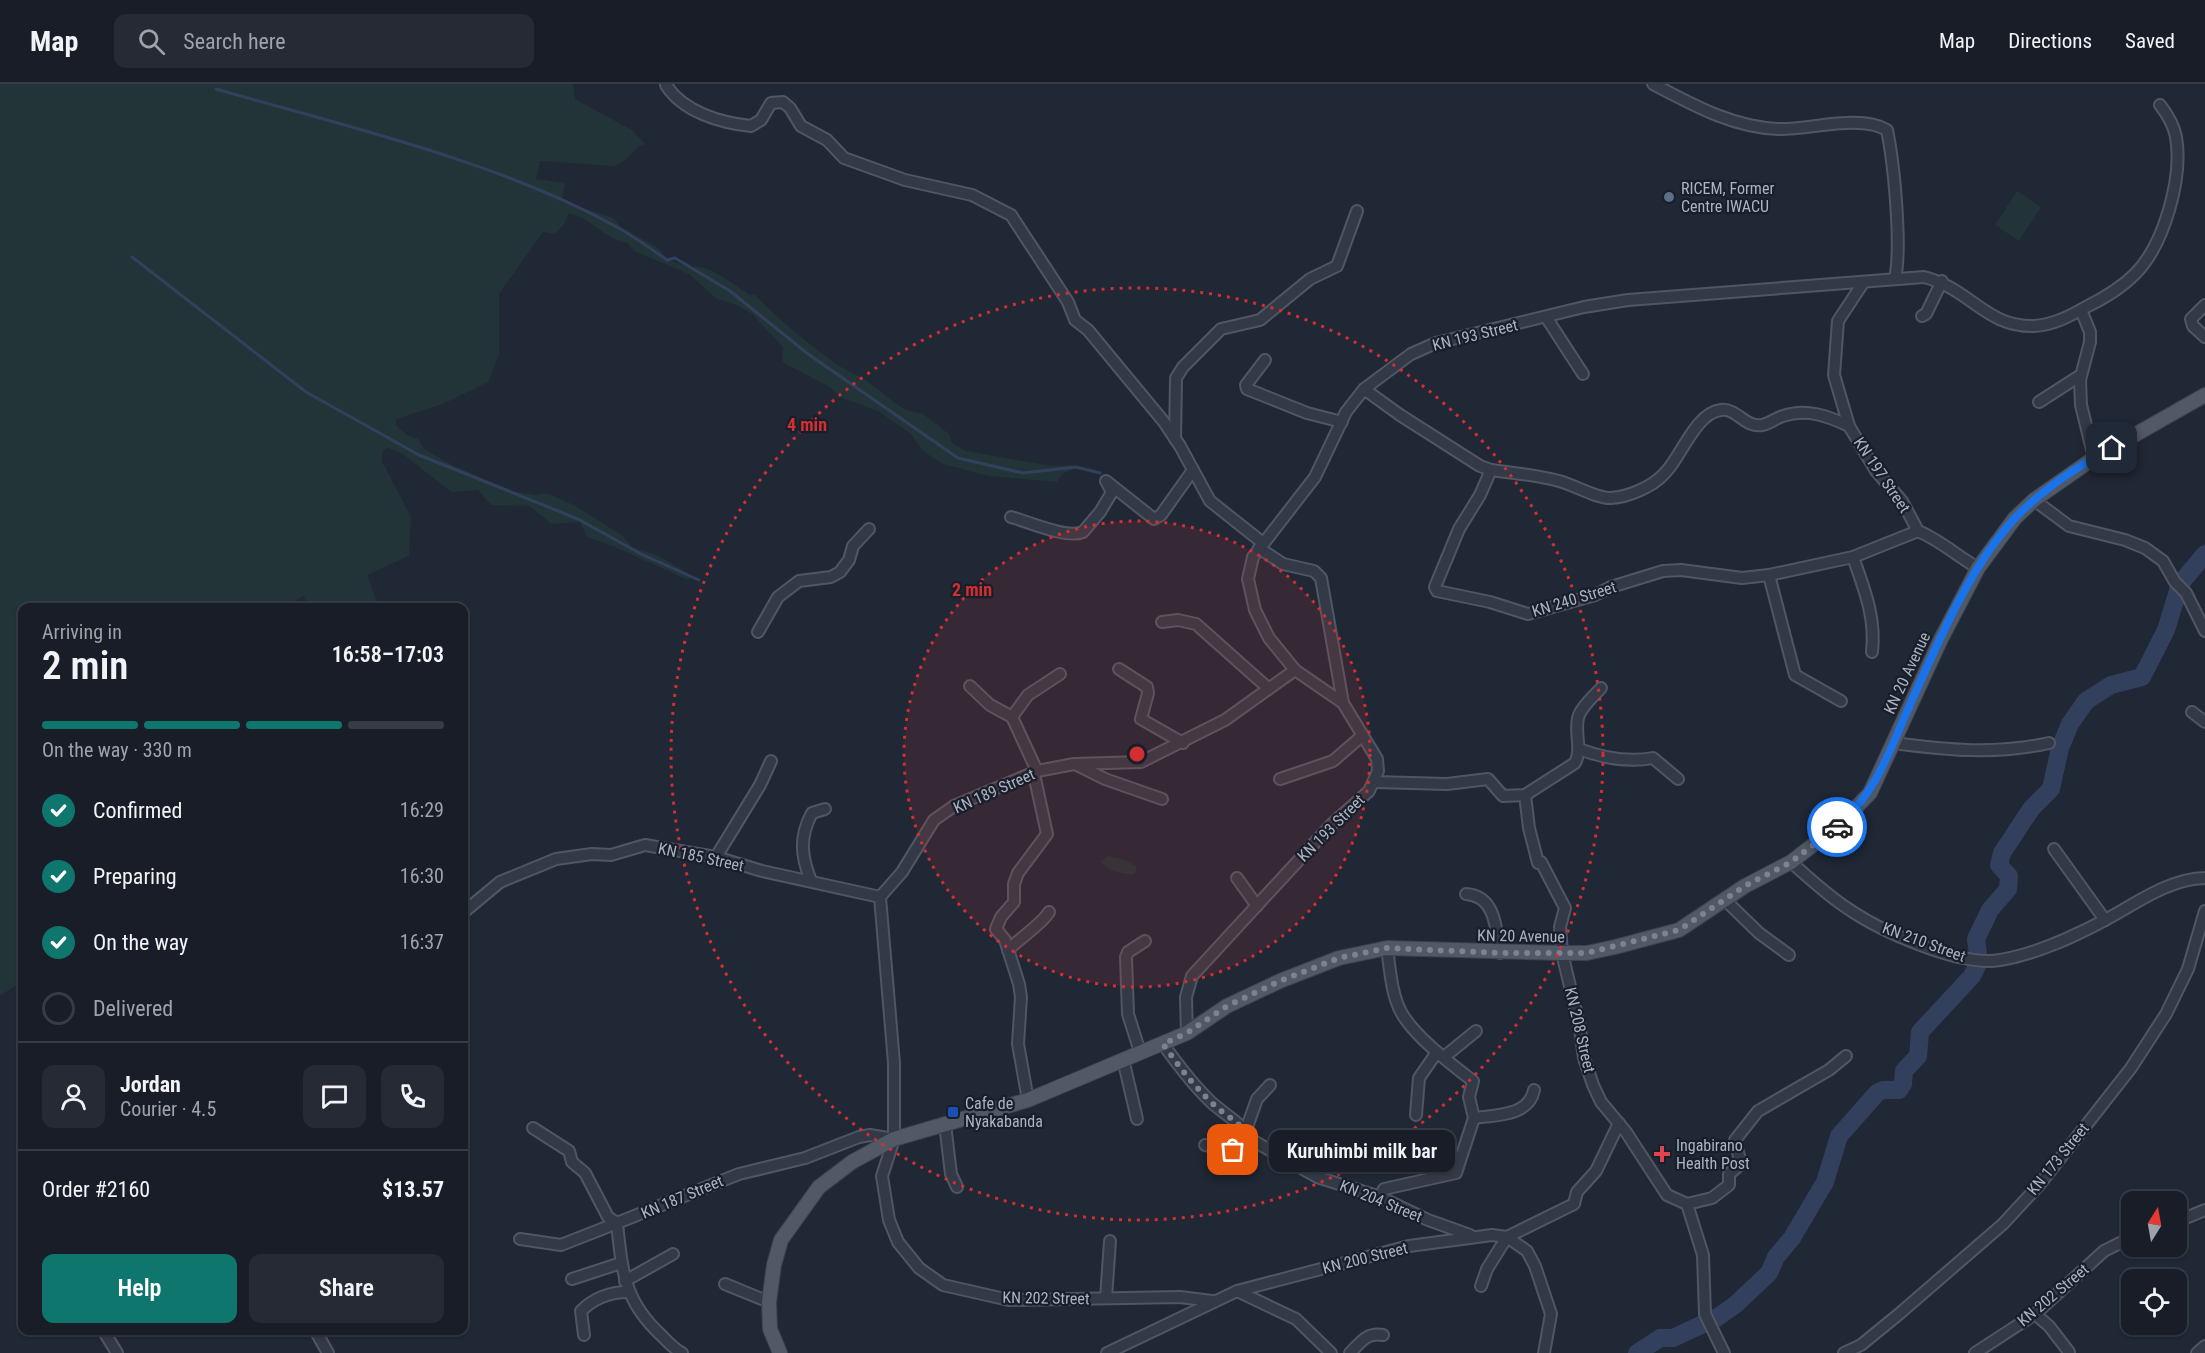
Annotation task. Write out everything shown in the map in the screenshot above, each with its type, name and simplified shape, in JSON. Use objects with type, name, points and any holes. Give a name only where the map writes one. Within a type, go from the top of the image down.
[{"type":"main road","name":"KN 20 Avenue","points":[[780,1353],[770,1329],[769,1302],[774,1265],[781,1240],[819,1187],[852,1162],[894,1139],[1028,1100],[1163,1044],[1187,1033],[1227,1006],[1280,981],[1339,958],[1387,948],[1500,953],[1587,953],[1679,930],[1745,886],[1791,862],[1839,825],[1870,793],[1941,639],[1978,568],[2015,518],[2034,500],[2094,458],[2205,395]]},
{"type":"street","points":[[1653,84],[1709,114],[1750,125],[1777,129],[1858,122],[1878,124],[1887,130],[1897,238],[1898,266],[1895,279]]},
{"type":"street","points":[[666,85],[669,92],[689,107],[713,119],[737,125],[751,126],[761,120],[771,103],[783,102],[790,108],[801,126],[827,140],[843,158],[905,180],[972,195],[1011,215],[1068,302],[1075,320],[1088,330],[1175,440],[1210,501],[1283,564],[1314,571],[1322,578],[1343,703]]},
{"type":"street","points":[[1922,316],[1926,314],[1942,281],[1963,293],[1996,320],[2016,325],[2037,326],[2060,321],[2081,310],[2114,292],[2136,273],[2152,252],[2169,212],[2175,188],[2176,137],[2160,105]]},
{"type":"street","points":[[1175,440],[1176,378],[1183,367],[1221,329],[1260,320],[1310,279],[1337,266],[1357,211]]},
{"type":"street","name":"KN 193 Street","points":[[1187,1033],[1186,997],[1191,976],[1233,927],[1257,906],[1332,824],[1375,782],[1377,759],[1343,703],[1295,670],[1269,638],[1255,610],[1248,579],[1253,557],[1315,477],[1342,422],[1364,389],[1411,354],[1436,343],[1584,307],[1628,300],[1895,279],[1924,277],[1942,281]]},
{"type":"street","name":"KN 197 Street","points":[[1863,283],[1838,321],[1834,375],[1849,426],[1876,471],[1902,501],[1918,531],[1938,539],[1954,555],[1978,568]]},
{"type":"street","points":[[2205,305],[2191,319],[2193,326],[2205,337]]},
{"type":"street","points":[[2081,310],[2090,332],[2091,342],[2081,375],[2081,405],[2094,458]]},
{"type":"street","points":[[1546,317],[1583,374]]},
{"type":"street","points":[[1265,360],[1246,385],[1247,389],[1307,413],[1342,422]]},
{"type":"street","points":[[2039,402],[2081,375]]},
{"type":"street","points":[[1364,389],[1480,466],[1491,470],[1557,480],[1611,498],[1630,494],[1656,482],[1666,473],[1691,433],[1710,414],[1720,410],[1730,411],[1750,425],[1763,425],[1792,412],[1830,417],[1849,426]]},
{"type":"street","points":[[1011,516],[1061,532],[1078,534],[1083,532],[1108,500],[1112,492],[1106,481],[1154,519],[1161,515],[1193,470]]},
{"type":"street","name":"KN 240 Street","points":[[1491,470],[1480,495],[1459,530],[1435,587],[1437,591],[1490,602],[1528,614],[1595,595],[1611,587],[1663,571],[1691,570],[1742,578],[1769,575],[1853,557],[1918,531]]},
{"type":"street","points":[[2034,500],[2068,525],[2145,548],[2163,561],[2175,582],[2186,593],[2205,631]]},
{"type":"street","points":[[758,632],[778,597],[799,581],[831,578],[840,572],[849,560],[853,546],[869,529]]},
{"type":"street","points":[[1853,557],[1872,612],[1875,630],[1872,652]]},
{"type":"street","points":[[1769,575],[1795,675],[1841,701]]},
{"type":"street","points":[[1162,622],[1178,620],[1196,624],[1268,688]]},
{"type":"street","points":[[1119,669],[1147,687],[1148,693],[1141,719],[1183,743]]},
{"type":"street","name":"KN 189 Street","points":[[880,897],[902,872],[934,820],[954,806],[1036,772],[1074,764],[1141,762],[1225,720],[1295,670]]},
{"type":"street","points":[[1012,717],[1028,694],[1060,674]]},
{"type":"street","points":[[970,686],[990,705],[1012,717],[1036,772],[1047,834],[1018,873],[1014,884],[1014,902],[1001,917],[996,929],[1005,940],[1021,997],[1018,1044],[1028,1100]]},
{"type":"street","points":[[1375,782],[1447,784],[1488,779],[1503,796],[1525,795],[1575,763],[1579,749],[1577,720],[1580,712],[1601,688]]},
{"type":"street","points":[[2193,712],[2205,722]]},
{"type":"street","points":[[1280,779],[1333,761],[1363,735]]},
{"type":"street","points":[[1893,743],[1978,753],[2020,750],[2049,743]]},
{"type":"street","points":[[1579,749],[1600,757],[1637,761],[1653,758],[1678,779]]},
{"type":"street","points":[[716,857],[760,785],[771,761]]},
{"type":"street","points":[[1074,764],[1105,779],[1162,799]]},
{"type":"street","name":"KN 208 Street","points":[[1525,795],[1529,828],[1538,863],[1541,862],[1565,908],[1560,927],[1562,953],[1580,1028],[1584,1058],[1601,1102],[1653,1171],[1667,1195],[1687,1204]]},
{"type":"street","points":[[811,881],[805,866],[802,837],[812,813],[825,809]]},
{"type":"street","name":"KN 185 Street","points":[[468,909],[500,882],[556,860],[592,854],[611,855],[645,845],[716,857],[762,871],[880,897]]},
{"type":"street","points":[[2054,849],[2105,920]]},
{"type":"street","name":"KN 210 Street","points":[[1791,862],[1847,908],[1890,932],[1961,958],[1980,961],[1999,961],[2032,952],[2105,920],[2176,883],[2205,879]]},
{"type":"street","points":[[1237,878],[1257,906]]},
{"type":"street","points":[[1467,894],[1478,895],[1486,901],[1495,922],[1500,953]]},
{"type":"street","points":[[880,897],[894,1063],[894,1139]]},
{"type":"street","points":[[1725,900],[1759,933],[1789,955]]},
{"type":"street","name":"KN 173 Street","points":[[1844,1353],[1861,1345],[1899,1314],[2003,1224],[2040,1184],[2131,1068],[2166,1014],[2188,969],[2205,911]]},
{"type":"street","points":[[1008,950],[1026,932],[1045,919],[1049,912]]},
{"type":"street","points":[[1140,1052],[1128,1014],[1126,957],[1128,952],[1145,941]]},
{"type":"street","points":[[1380,1197],[1384,1189],[1398,1184],[1456,1173],[1474,1118],[1469,1097],[1473,1080],[1440,1054],[1401,1012],[1392,981],[1387,948]]},
{"type":"street","points":[[1416,1115],[1419,1078],[1440,1054],[1476,1031]]},
{"type":"street","name":"KN 204 Street","points":[[1163,1044],[1186,1076],[1213,1104],[1246,1130],[1252,1140],[1317,1177],[1380,1197],[1428,1220],[1471,1236]]},
{"type":"street","points":[[1724,1353],[1704,1314],[1703,1256],[1687,1204],[1712,1198],[1729,1185],[1729,1174],[1741,1164],[1735,1140],[1758,1111],[1829,1070],[1846,1056]]},
{"type":"street","points":[[1123,1059],[1137,1119]]},
{"type":"street","points":[[1246,1130],[1257,1099],[1270,1084]]},
{"type":"street","points":[[1474,1118],[1523,1109],[1532,1100],[1534,1090]]},
{"type":"street","points":[[945,1124],[951,1174],[957,1187]]},
{"type":"street","points":[[1481,1286],[1487,1269],[1507,1237],[1574,1204],[1576,1192],[1596,1171],[1619,1124]]},
{"type":"street","points":[[533,1128],[568,1151],[572,1162],[585,1173],[608,1217],[617,1223],[626,1286],[643,1319],[677,1352]]},
{"type":"street","name":"KN 187 Street","points":[[520,1239],[561,1245],[739,1174],[794,1162],[859,1137],[870,1135],[894,1139]]},
{"type":"street","name":"KN 202 Street","points":[[894,1139],[882,1176],[889,1220],[898,1242],[919,1268],[943,1285],[1009,1300],[1180,1297],[1212,1301]]},
{"type":"street","points":[[1205,1145],[1233,1150],[1244,1149],[1252,1140]]},
{"type":"street","points":[[2187,1217],[2205,1210]]},
{"type":"street","name":"KN 200 Street","points":[[1107,1353],[1237,1291],[1409,1246],[1471,1236],[1507,1237]]},
{"type":"street","points":[[1507,1237],[1527,1251],[1551,1314],[1544,1353]]},
{"type":"street","points":[[1106,1298],[1110,1241]]},
{"type":"street","name":"KN 202 Street","points":[[1975,1353],[2035,1314],[2104,1251],[2121,1241]]},
{"type":"street","points":[[584,1335],[580,1311],[626,1286],[673,1254]]},
{"type":"street","points":[[572,1279],[621,1263]]},
{"type":"street","points":[[725,1284],[769,1302]]},
{"type":"street","points":[[1237,1291],[1296,1319],[1331,1353]]},
{"type":"street","points":[[2035,1314],[2049,1326],[2069,1352]]},
{"type":"street","points":[[106,1335],[117,1353]]},
{"type":"street","points":[[318,1335],[326,1348]]},
{"type":"street","points":[[1350,1353],[1367,1336],[1383,1335]]},
{"type":"street","points":[[2198,1353],[2205,1346]]},
{"type":"shaded area","points":[[0,84],[573,84],[575,99],[632,130],[645,144],[618,165],[613,166],[540,161],[536,179],[565,183],[562,201],[613,218],[620,226],[660,249],[667,260],[712,271],[750,295],[754,294],[783,322],[824,355],[864,379],[899,405],[922,413],[949,434],[952,443],[966,451],[1051,466],[1074,465],[1074,469],[1062,474],[1057,482],[989,476],[943,464],[924,452],[911,434],[878,411],[842,398],[828,386],[785,364],[782,360],[783,347],[751,313],[734,304],[717,299],[689,274],[634,251],[628,243],[611,237],[582,218],[568,214],[565,223],[555,234],[543,232],[499,294],[499,355],[488,382],[443,404],[396,419],[396,425],[407,435],[418,439],[424,449],[456,467],[516,492],[536,495],[546,493],[574,505],[623,536],[632,547],[659,556],[690,574],[691,578],[688,580],[613,546],[587,537],[580,522],[552,524],[529,506],[491,505],[478,490],[451,492],[403,454],[388,448],[383,451],[382,461],[411,517],[409,556],[367,575],[378,603],[307,603],[303,596],[291,603],[18,603],[18,984],[0,996]]},
{"type":"shaded area","points":[[2017,191],[2041,207],[2019,241],[1995,225]]},
{"type":"shaded area","points":[[1107,856],[1123,859],[1136,866],[1136,872],[1131,875],[1112,871],[1101,862]]},
{"type":"waterway","points":[[216,89],[419,147],[520,182],[568,202],[620,229],[667,260],[675,258],[730,291],[808,354],[958,458],[1023,473],[1076,467],[1100,473]]},
{"type":"waterway","points":[[132,257],[306,392],[419,455],[578,519],[641,554],[699,580]]},
{"type":"waterway","points":[[1637,1353],[1660,1338],[1673,1338],[1718,1317],[1735,1305],[1769,1273],[1776,1257],[1792,1238],[1825,1182],[1839,1136],[1877,1093],[1883,1090],[1899,1090],[1903,1084],[1904,1071],[1918,1056],[1920,1032],[1972,976],[1979,962],[1976,939],[1990,910],[2008,889],[2009,876],[1999,865],[2002,853],[2031,809],[2051,789],[2060,748],[2070,724],[2086,701],[2111,685],[2142,677],[2166,630],[2180,584],[2205,554]]},
{"type":"way so far","points":[[1233,1150],[1244,1149],[1249,1145],[1252,1140],[1246,1130],[1213,1104],[1186,1076],[1163,1044],[1187,1033],[1227,1006],[1280,981],[1339,958],[1387,948],[1500,953],[1587,953],[1679,930],[1745,886],[1791,862],[1837,827]]},
{"type":"place","name":"RICEM, Former Centre IWACU","points":[[1669,197]]},
{"type":"place","name":"Cafe de Nyakabanda","points":[[953,1112]]},
{"type":"place","name":"Kuruhimbi milk bar","points":[[1233,1150]]},
{"type":"place","name":"Ingabirano Health Post","points":[[1662,1154]]},
{"type":"route","points":[[1837,827],[1870,793],[1947,628],[1978,568],[1997,540],[2034,500],[2057,482],[2112,448]]}]
